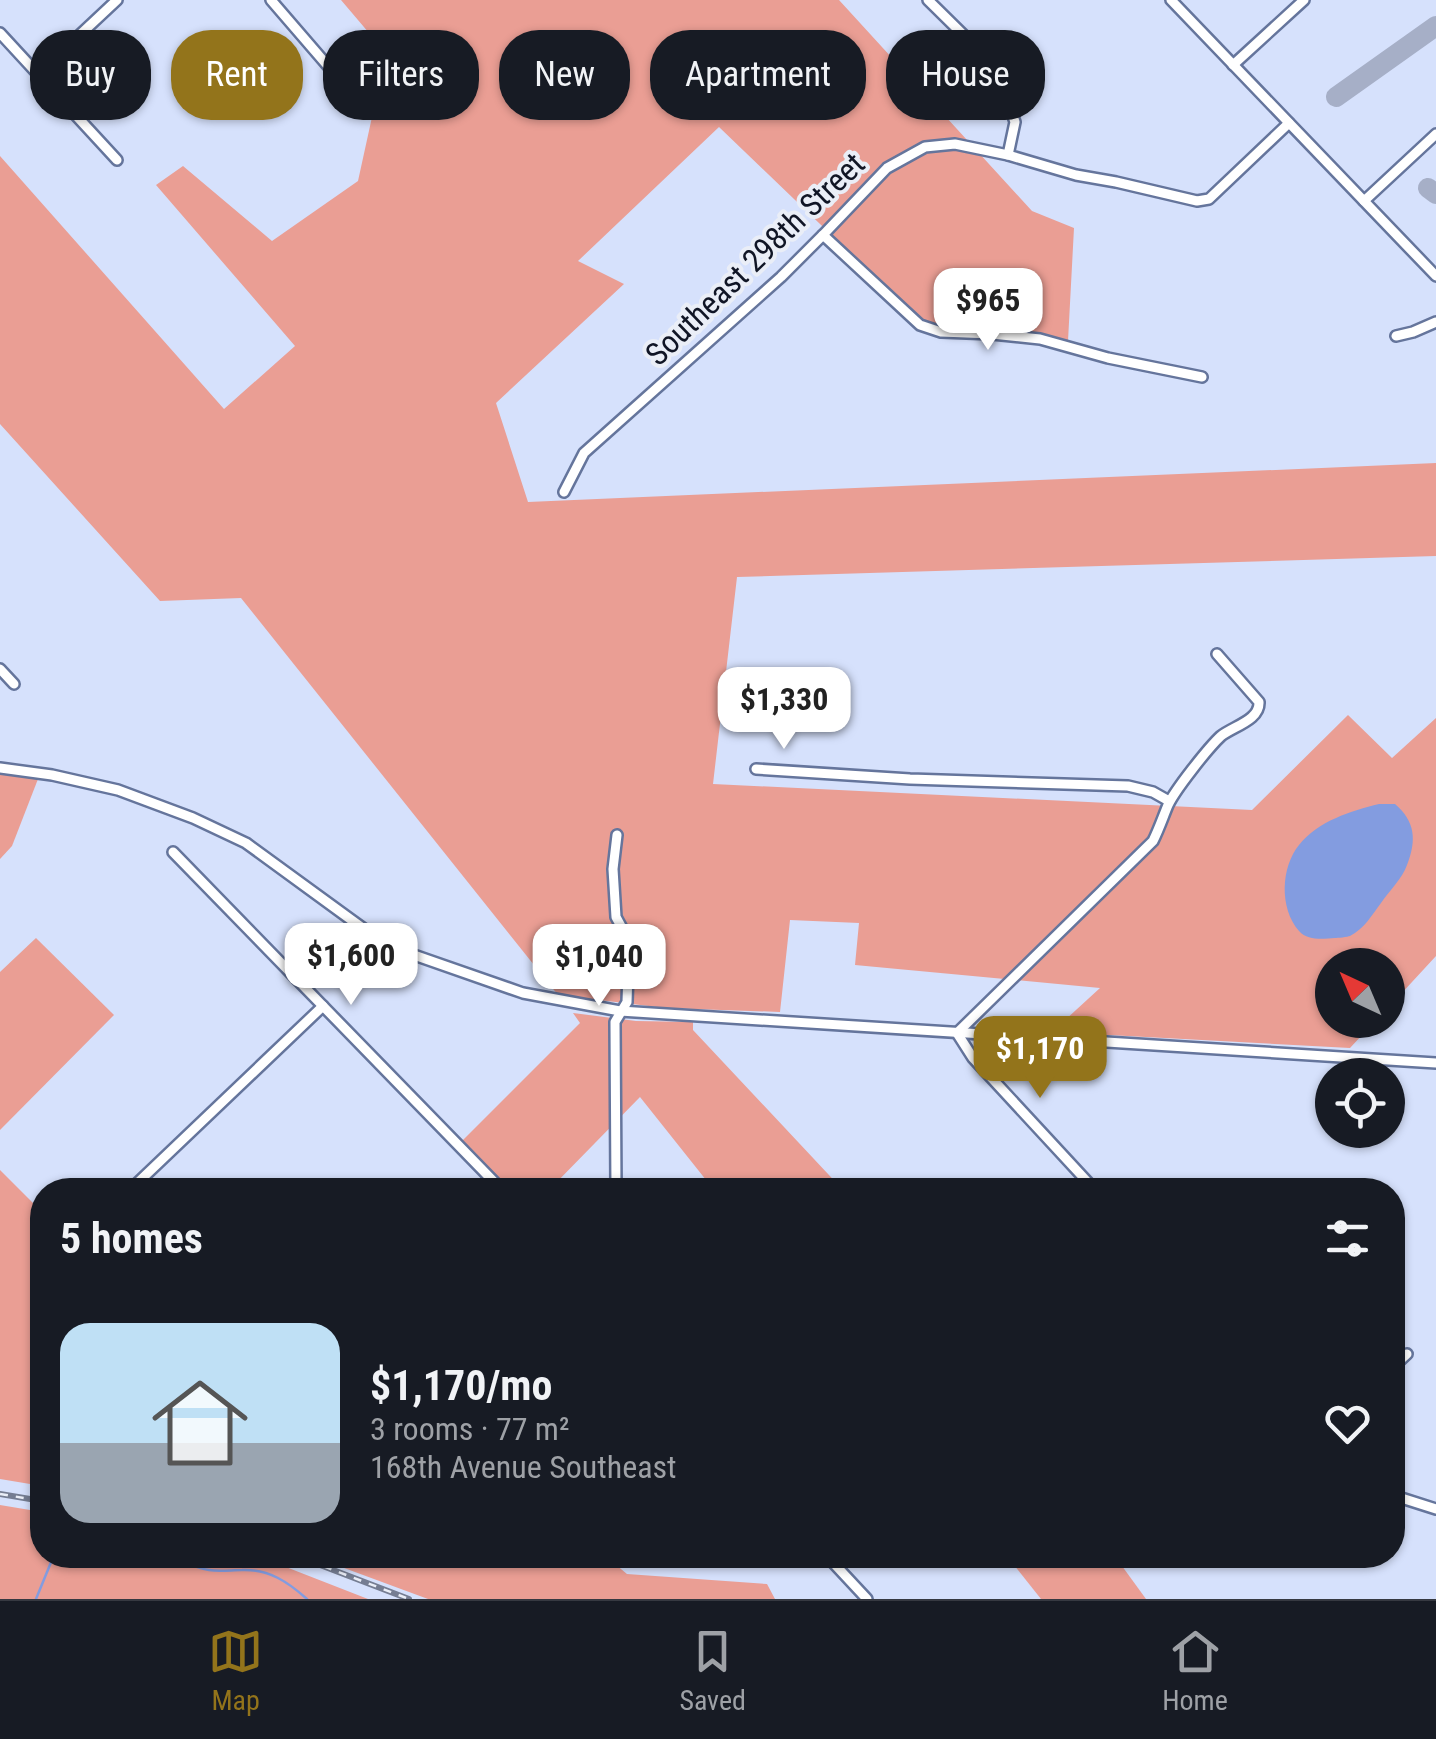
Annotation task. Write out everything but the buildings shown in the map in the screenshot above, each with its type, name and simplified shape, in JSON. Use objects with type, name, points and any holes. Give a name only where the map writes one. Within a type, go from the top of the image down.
[{"type":"street","points":[[85,30],[117,0]]},
{"type":"street","points":[[271,0],[323,60]]},
{"type":"street","points":[[928,0],[996,67],[1015,122],[1008,154]]},
{"type":"street","points":[[1171,0],[1436,276]]},
{"type":"street","points":[[1233,65],[1304,0]]},
{"type":"street","points":[[0,33],[30,65]]},
{"type":"street","points":[[80,120],[117,160]]},
{"type":"street","name":"Southeast 298th Street","points":[[564,492],[584,453],[824,235],[886,168],[925,147],[955,144],[1008,154],[1076,175],[1197,201],[1209,198],[1288,122]]},
{"type":"street","points":[[1364,201],[1436,134]]},
{"type":"street","points":[[824,235],[920,325],[941,332],[1040,339],[1202,378]]},
{"type":"street","points":[[1396,336],[1436,322]]},
{"type":"street","points":[[957,1034],[1153,841],[1169,801],[1216,741],[1257,714],[1259,702],[1217,654]]},
{"type":"street","points":[[0,668],[14,684]]},
{"type":"street","points":[[0,768],[52,774],[118,790],[193,818],[246,843],[368,932],[414,955],[523,994],[620,1011],[1436,1063]]},
{"type":"street","points":[[756,769],[1128,786],[1169,801]]},
{"type":"street","points":[[616,1178],[615,1022],[627,1002],[629,942],[616,916],[613,869],[617,835]]},
{"type":"street","points":[[172,852],[490,1178]]},
{"type":"street","points":[[143,1178],[322,1006]]},
{"type":"street","points":[[957,1034],[972,1058],[1084,1178]]},
{"type":"street","points":[[1405,1499],[1436,1509]]},
{"type":"street","points":[[838,1568],[867,1599]]},
{"type":"shaded area","points":[[341,0],[839,0],[886,51],[886,120],[949,120],[1032,211],[1074,228],[1068,341],[1019,330],[933,327],[921,321],[719,127],[578,261],[624,284],[496,403],[528,502],[1436,463],[1436,556],[737,577],[713,784],[1252,810],[1348,715],[1392,758],[1436,718],[1436,956],[1405,990],[1405,948],[1315,948],[1315,1038],[1359,1038],[1350,1048],[1052,1032],[1100,988],[855,965],[859,923],[790,920],[780,1012],[665,1008],[558,995],[241,598],[160,601],[0,424],[0,156],[224,409],[295,346],[156,185],[183,166],[272,241],[358,181],[371,120],[479,120],[479,30],[366,30]]},
{"type":"shaded area","points":[[0,774],[38,779],[12,846],[0,859]]},
{"type":"shaded area","points":[[36,938],[114,1015],[0,1130],[0,972]]},
{"type":"shaded area","points":[[573,1013],[636,1021],[693,1022],[693,1030],[832,1178],[704,1178],[640,1097],[561,1178],[496,1178],[461,1142],[580,1023]]},
{"type":"shaded area","points":[[0,1170],[30,1200],[30,1484],[0,1479]]},
{"type":"shaded area","points":[[0,1505],[30,1510],[30,1568],[289,1568],[368,1599],[0,1599]]},
{"type":"shaded area","points":[[344,1568],[620,1568],[627,1574],[767,1584],[775,1599],[428,1599]]},
{"type":"shaded area","points":[[1016,1568],[1123,1568],[1146,1599],[1041,1599]]},
{"type":"water","points":[[1379,804],[1395,804],[1410,824],[1412,847],[1402,875],[1355,933],[1321,939],[1303,934],[1293,922],[1285,899],[1286,876],[1293,854],[1325,823]]},
{"type":"waterway","points":[[36,1599],[49,1568]]},
{"type":"waterway","points":[[202,1568],[269,1574],[307,1599]]},
{"type":"taxiway","points":[[1336,97],[1436,26]]},
{"type":"taxiway","points":[[1428,188],[1436,194]]},
{"type":"railway","points":[[0,1494],[30,1499]]},
{"type":"railway","points":[[328,1568],[409,1599]]}]
